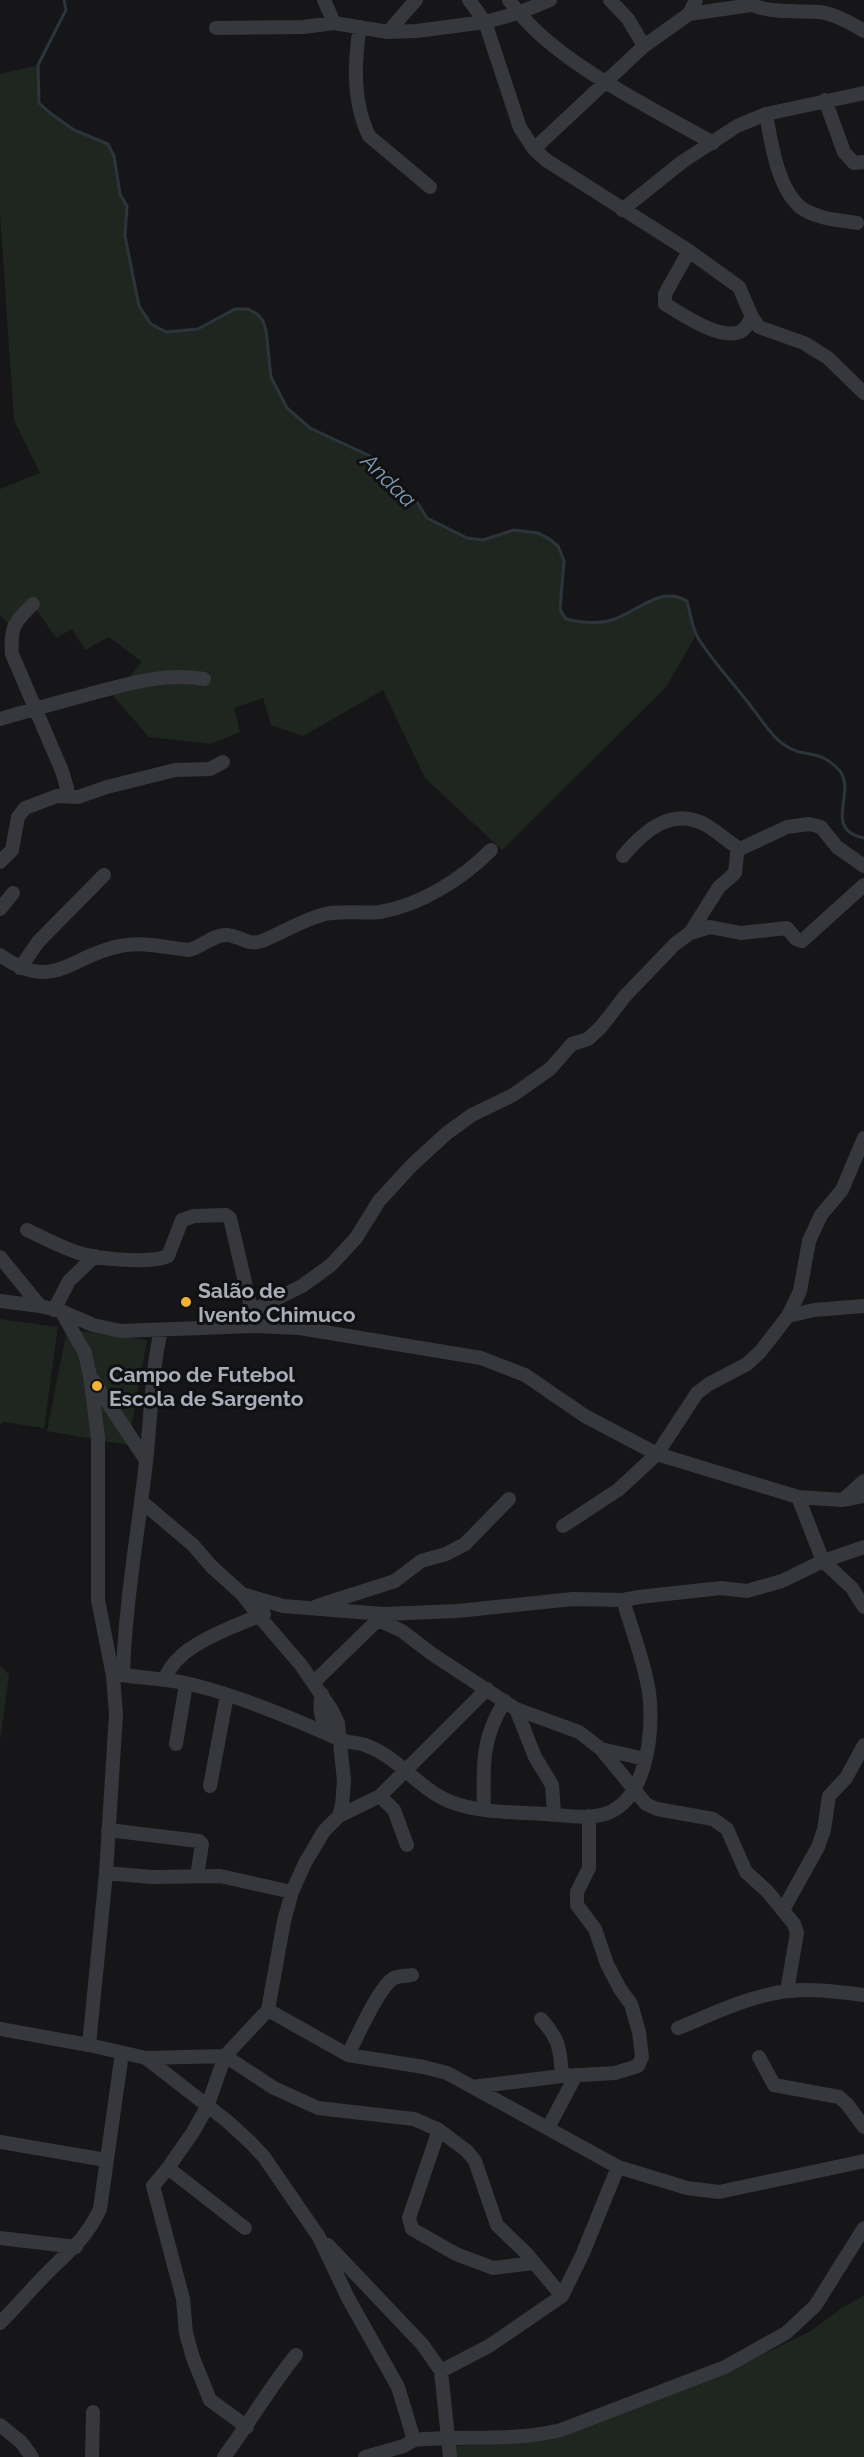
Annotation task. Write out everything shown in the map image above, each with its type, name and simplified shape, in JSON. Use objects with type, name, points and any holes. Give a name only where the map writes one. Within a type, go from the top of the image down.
[{"type":"street","points":[[324,0],[334,23]]},
{"type":"street","points":[[388,32],[416,0]]},
{"type":"street","points":[[469,0],[486,22],[520,128],[534,149],[546,160],[689,251],[740,287],[752,317],[759,327],[804,343],[828,358],[864,393]]},
{"type":"street","points":[[509,0],[518,13],[548,40],[604,82],[713,143]]},
{"type":"street","points":[[216,28],[303,27],[334,23],[388,32],[417,31],[486,22],[518,13],[550,0]]},
{"type":"street","points":[[610,0],[628,19],[644,46]]},
{"type":"street","points":[[689,14],[696,0]]},
{"type":"street","points":[[534,149],[644,46],[689,14],[749,3],[787,11],[822,12],[851,23],[864,31]]},
{"type":"street","points":[[360,27],[355,55],[364,127],[369,136],[430,187]]},
{"type":"street","points":[[622,210],[682,162],[737,126],[766,114],[864,93]]},
{"type":"street","points":[[825,100],[844,152],[854,163],[864,162]]},
{"type":"street","points":[[766,114],[775,162],[787,190],[802,208],[825,218],[857,223]]},
{"type":"street","points":[[689,251],[665,294],[665,304],[692,321],[727,332],[737,333],[743,330],[752,317]]},
{"type":"street","points":[[33,604],[13,626],[12,654],[65,781],[67,788],[64,796]]},
{"type":"street","points":[[0,719],[132,682],[187,676],[204,679]]},
{"type":"street","points":[[0,862],[12,850],[16,841],[18,817],[21,811],[57,796],[78,797],[107,787],[175,770],[210,769],[223,762]]},
{"type":"street","points":[[623,856],[636,840],[653,826],[683,818],[704,824],[740,849]]},
{"type":"street","points":[[690,933],[719,887],[735,873],[737,854],[740,849],[787,827],[809,824],[821,827],[837,847],[864,866]]},
{"type":"street","points":[[0,955],[20,968],[41,972],[60,970],[122,945],[189,950],[199,948],[222,935],[230,935],[246,942],[262,941],[289,926],[329,913],[381,912],[413,902],[471,869],[490,850]]},
{"type":"street","points":[[20,968],[38,942],[104,875]]},
{"type":"street","points":[[220,1326],[302,1287],[331,1265],[356,1238],[379,1200],[421,1157],[447,1133],[472,1115],[513,1095],[550,1069],[572,1044],[588,1039],[675,944],[690,933],[710,927],[741,933],[787,928],[796,939],[802,941],[864,885]]},
{"type":"street","points":[[0,909],[13,893]]},
{"type":"street","points":[[563,1526],[618,1490],[657,1454],[697,1393],[747,1364],[760,1352],[788,1317],[801,1291],[809,1240],[821,1215],[842,1190],[864,1138]]},
{"type":"street","points":[[849,1172],[864,1174]]},
{"type":"street","points":[[27,1230],[79,1253],[151,1260],[168,1256],[182,1220],[195,1216],[226,1215],[230,1218],[252,1312]]},
{"type":"street","points":[[58,1311],[69,1281],[95,1256]]},
{"type":"street","points":[[0,1257],[40,1306]]},
{"type":"street","points":[[0,1301],[40,1306],[93,1324],[121,1330],[220,1326],[300,1328],[481,1358],[525,1375],[585,1416],[657,1454],[798,1497],[842,1500],[864,1496]]},
{"type":"street","points":[[788,1317],[814,1310],[864,1306]]},
{"type":"street","points":[[58,1311],[85,1353],[90,1376],[98,1437],[98,1600],[102,1630],[118,1676]]},
{"type":"street","points":[[89,2044],[106,1873],[118,1676],[146,1460],[153,1364],[161,1330]]},
{"type":"street","points":[[90,1376],[146,1460]]},
{"type":"street","points":[[842,1500],[864,1481]]},
{"type":"street","points":[[798,1497],[823,1561],[852,1588],[864,1607]]},
{"type":"street","points":[[304,1609],[395,1581],[421,1561],[446,1554],[470,1540],[509,1499]]},
{"type":"street","points":[[141,1501],[193,1545],[211,1566],[242,1594],[322,1694],[338,1723],[335,1737],[344,1781],[339,1816]]},
{"type":"street","points":[[242,1594],[283,1606],[381,1617],[573,1599],[623,1600],[721,1588],[747,1591],[782,1581],[823,1561],[864,1547]]},
{"type":"street","points":[[118,1676],[164,1680],[227,1695],[335,1737],[364,1745],[383,1754],[429,1792],[453,1803],[484,1809],[589,1816],[606,1814],[618,1808],[634,1791],[645,1760],[651,1714],[648,1689],[623,1600]]},
{"type":"street","points":[[164,1680],[172,1665],[182,1654],[198,1644],[283,1606]]},
{"type":"street","points":[[314,1682],[381,1617]]},
{"type":"street","points":[[381,1617],[432,1654],[510,1705],[565,1726],[601,1749],[645,1760]]},
{"type":"street","points":[[176,1744],[186,1684]]},
{"type":"street","points":[[246,2427],[210,2400],[193,2358],[186,2333],[183,2300],[153,2186],[193,2132],[207,2107],[225,2056],[268,2010],[284,1920],[292,1892],[305,1863],[324,1831],[339,1816],[380,1796],[487,1689]]},
{"type":"street","points":[[210,1786],[227,1695]]},
{"type":"street","points":[[484,1809],[484,1754],[492,1720],[510,1705]]},
{"type":"street","points":[[510,1705],[552,1785],[554,1814]]},
{"type":"street","points":[[783,1910],[822,1837],[829,1796],[846,1778],[864,1745]]},
{"type":"street","points":[[601,1749],[646,1804],[657,1809],[712,1819],[722,1823],[732,1837],[746,1872],[794,1924],[797,1933],[787,1991]]},
{"type":"street","points":[[380,1796],[394,1810],[407,1845]]},
{"type":"street","points":[[472,2087],[615,2073],[638,2066],[642,2057],[639,2032],[631,2004],[607,1964],[595,1929],[577,1905],[577,1892],[589,1868],[589,1816]]},
{"type":"street","points":[[108,1830],[200,1840],[202,1844],[197,1876]]},
{"type":"street","points":[[106,1873],[152,1877],[220,1876],[292,1892]]},
{"type":"street","points":[[348,2055],[385,1987],[393,1978],[412,1974]]},
{"type":"street","points":[[678,2028],[737,2004],[787,1991],[813,1989],[864,1995]]},
{"type":"street","points":[[268,2010],[348,2055],[447,2073],[618,2167],[687,2188],[719,2192],[864,2161]]},
{"type":"street","points":[[542,2019],[554,2033],[569,2076],[548,2128]]},
{"type":"street","points":[[0,2028],[89,2044],[146,2058],[225,2056],[273,2088],[318,2108],[414,2119],[439,2130],[468,2151],[475,2161],[497,2225],[526,2253],[562,2296]]},
{"type":"street","points":[[0,2323],[49,2270],[76,2247],[94,2222],[100,2209],[122,2053]]},
{"type":"street","points":[[146,2058],[227,2121],[264,2157],[319,2237],[348,2298],[398,2387],[414,2440]]},
{"type":"street","points":[[759,2058],[774,2085],[839,2097],[864,2127]]},
{"type":"street","points":[[439,2130],[409,2218],[412,2229],[456,2254],[493,2268],[534,2264]]},
{"type":"street","points":[[0,2142],[106,2160]]},
{"type":"street","points":[[441,2371],[489,2346],[562,2296],[583,2253],[618,2167]]},
{"type":"street","points":[[168,2168],[245,2228]]},
{"type":"street","points":[[365,2457],[404,2446],[414,2440],[449,2447],[495,2439],[536,2436],[561,2430],[725,2367],[786,2333],[815,2306],[864,2228]]},
{"type":"street","points":[[319,2237],[422,2343],[441,2371],[449,2447],[459,2457]]},
{"type":"street","points":[[0,2238],[76,2247]]},
{"type":"street","points":[[224,2457],[273,2383],[296,2355]]},
{"type":"street","points":[[92,2457],[93,2412]]},
{"type":"street","points":[[0,2425],[21,2442],[32,2457]]},
{"type":"shaded area","points":[[38,65],[39,103],[74,130],[108,144],[114,156],[120,194],[127,206],[125,236],[139,306],[151,324],[166,332],[198,329],[235,309],[248,309],[257,314],[266,330],[271,377],[287,408],[310,428],[367,453],[417,502],[427,518],[466,538],[483,540],[514,530],[538,533],[558,546],[564,561],[560,609],[565,618],[582,622],[607,621],[658,598],[668,596],[687,601],[696,635],[666,687],[502,850],[425,778],[383,690],[303,736],[271,725],[263,698],[234,708],[240,732],[211,744],[149,737],[113,696],[142,662],[109,637],[85,650],[72,629],[56,638],[36,609],[10,626],[0,615],[0,489],[40,473],[14,420],[0,212],[0,74]]},
{"type":"shaded area","points":[[0,1319],[58,1327],[44,1428],[3,1422],[0,1425]]},
{"type":"shaded area","name":"Campo de Futebol Escola de Sargento","points":[[67,1329],[147,1340],[128,1445],[47,1431]]},
{"type":"shaded area","points":[[0,1665],[9,1675],[0,1741]]},
{"type":"shaded area","points":[[864,2295],[864,2457],[453,2457],[452,2446],[519,2443],[566,2434],[720,2375],[811,2331]]},
{"type":"waterway","name":"Andaa","points":[[64,0],[66,10],[38,65],[39,103],[74,130],[108,144],[114,156],[120,194],[127,206],[125,236],[139,306],[151,324],[166,332],[198,329],[235,309],[248,309],[257,314],[266,330],[271,377],[287,408],[310,428],[370,456],[417,502],[427,518],[467,538],[483,540],[514,530],[538,533],[558,546],[564,561],[560,609],[565,618],[582,622],[607,621],[658,598],[668,596],[687,601],[694,628],[702,645],[775,737],[791,749],[824,758],[839,770],[844,779],[842,818],[845,827],[851,833],[864,838]]},
{"type":"place","name":"Salão de Ivento Chimuco","points":[[186,1302]]},
{"type":"place","name":"Campo de Futebol Escola de Sargento","points":[[97,1386]]}]
